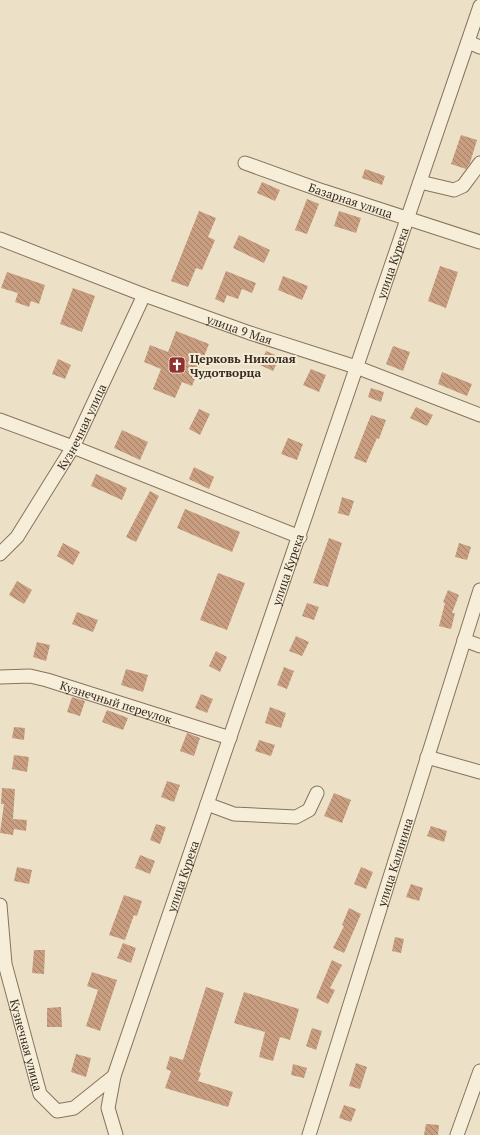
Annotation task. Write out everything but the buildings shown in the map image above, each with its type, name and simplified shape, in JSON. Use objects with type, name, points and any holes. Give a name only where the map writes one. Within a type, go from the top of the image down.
[{"type":"street","name":"улица Курека","points":[[116,1135],[108,1108],[114,1076],[300,537],[407,218],[474,44],[480,6]]},
{"type":"street","name":"Базарная улица","points":[[245,163],[480,242]]},
{"type":"street","points":[[420,182],[454,190],[463,186],[480,163]]},
{"type":"street","name":"улица 9 Мая","points":[[0,239],[144,295],[250,333],[356,368],[480,415]]},
{"type":"street","name":"Кузнечная улица","points":[[2,550],[17,537],[72,447],[144,295]]},
{"type":"street","points":[[0,420],[300,537]]},
{"type":"street","name":"улица Калинина","points":[[309,1135],[480,590]]},
{"type":"street","points":[[464,640],[480,646]]},
{"type":"street","name":"Кузнечный переулок","points":[[0,677],[30,676],[47,680],[230,738]]},
{"type":"street","points":[[427,757],[480,772]]},
{"type":"street","points":[[207,804],[234,814],[296,817],[309,810],[316,793]]},
{"type":"street","name":"Кузнечная улица","points":[[0,905],[5,964],[40,1094],[57,1111],[74,1108],[114,1076]]},
{"type":"street","points":[[457,1135],[480,1071]]},
{"type":"place","name":"Церковь Николая Чудотворца","points":[[177,365]]}]
